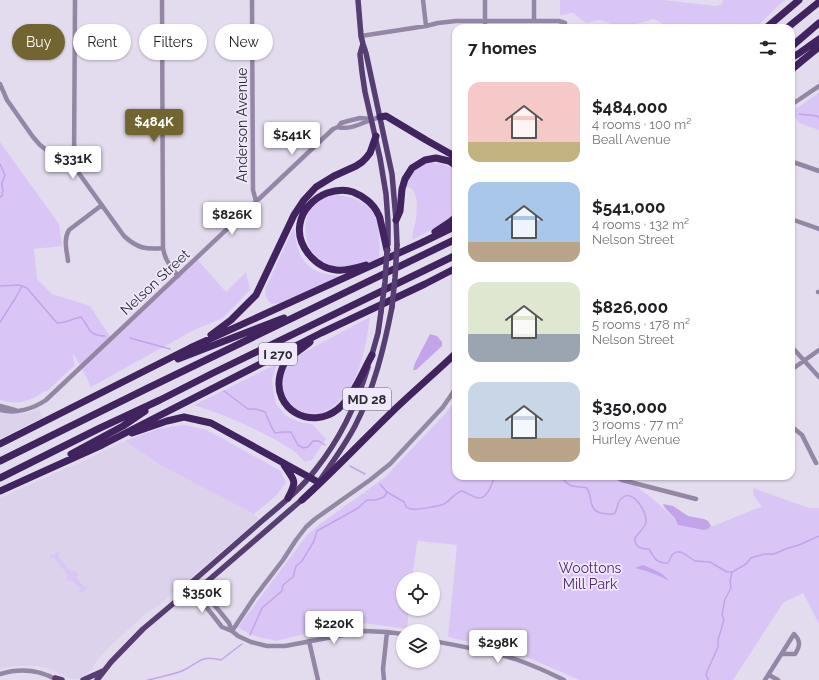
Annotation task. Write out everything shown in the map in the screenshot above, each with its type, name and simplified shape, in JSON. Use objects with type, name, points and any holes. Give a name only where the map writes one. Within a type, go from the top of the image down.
[{"type":"highway","points":[[771,24],[799,0]]},
{"type":"highway","points":[[792,24],[819,2]]},
{"type":"highway","points":[[795,44],[819,23]]},
{"type":"highway","points":[[795,56],[819,40]]},
{"type":"highway","points":[[795,67],[819,47]]},
{"type":"highway","points":[[380,117],[386,116],[452,155]]},
{"type":"highway","points":[[198,344],[231,320],[256,294],[294,215],[304,200],[316,187],[362,162],[370,153],[376,136]]},
{"type":"highway","points":[[396,220],[400,211],[402,189],[405,179],[412,168],[425,160],[436,158],[452,163]]},
{"type":"highway","points":[[381,262],[347,270],[335,270],[316,262],[307,253],[303,245],[300,232],[300,223],[304,214],[311,202],[328,193],[348,190],[359,194],[369,202],[378,214],[387,250]]},
{"type":"highway","points":[[411,248],[452,220]]},
{"type":"highway","points":[[0,444],[198,344],[381,262],[452,228]]},
{"type":"highway","name":"I 270","points":[[0,462],[148,388],[452,241]]},
{"type":"highway","name":"I 270","points":[[0,478],[452,257]]},
{"type":"highway","name":"I 270","points":[[0,491],[102,444],[320,333],[452,270]]},
{"type":"highway","points":[[120,383],[334,298]]},
{"type":"highway","points":[[320,333],[286,362],[280,376],[279,387],[282,398],[291,410],[304,417],[310,418],[325,416],[338,408],[351,395],[372,355]]},
{"type":"highway","points":[[302,500],[396,408],[452,357]]},
{"type":"highway","points":[[16,483],[123,426],[160,400]]},
{"type":"highway","points":[[102,444],[167,420],[184,417],[211,423],[318,482]]},
{"type":"highway","points":[[283,463],[293,476],[294,481],[294,488],[288,498]]},
{"type":"main road","name":"MD 28","points":[[198,590],[302,500],[318,482],[351,433],[373,382],[385,342],[392,307],[395,278],[397,245],[396,220],[392,174],[361,36],[358,0]]},
{"type":"main road","name":"MD 28","points":[[97,680],[143,629],[187,592],[192,582],[309,478],[317,469],[341,432],[358,397],[372,355],[382,312],[388,222],[386,194],[376,136],[363,86],[360,54],[363,44]]},
{"type":"main road","points":[[187,592],[198,590]]},
{"type":"main road","points":[[83,680],[104,671]]},
{"type":"main road","points":[[56,679],[62,680]]},
{"type":"street","points":[[75,0],[74,164],[78,172],[124,236],[131,243],[145,248],[163,248]]},
{"type":"street","points":[[162,0],[163,248],[167,262],[178,276]]},
{"type":"street","name":"Anderson Avenue","points":[[252,0],[253,190],[256,201]]},
{"type":"street","points":[[423,0],[426,26]]},
{"type":"street","points":[[485,0],[485,22]]},
{"type":"street","points":[[534,0],[534,21]]},
{"type":"street","points":[[361,36],[456,21],[559,21],[565,23]]},
{"type":"street","points":[[0,84],[7,100],[36,141],[53,154],[74,164]]},
{"type":"street","points":[[795,102],[819,86]]},
{"type":"street","name":"Nelson Street","points":[[0,410],[9,412],[30,408],[39,405],[46,400],[333,129],[338,127],[341,123],[360,118],[371,119],[380,117]]},
{"type":"street","points":[[795,162],[819,171]]},
{"type":"street","points":[[68,261],[66,234],[69,230],[102,205]]},
{"type":"street","points":[[795,220],[819,229]]},
{"type":"street","points":[[795,350],[819,377]]},
{"type":"street","points":[[795,367],[819,350]]},
{"type":"street","points":[[232,631],[254,598],[306,527],[390,464],[443,407],[452,394]]},
{"type":"street","points":[[0,406],[16,411]]},
{"type":"street","points":[[795,429],[802,435],[816,463]]},
{"type":"street","points":[[633,480],[696,499]]},
{"type":"street","points":[[192,582],[229,623],[232,631]]},
{"type":"street","points":[[198,590],[200,599],[222,627],[251,642],[267,646],[285,646],[364,631],[396,633]]},
{"type":"street","points":[[384,680],[383,668],[387,632]]},
{"type":"street","points":[[765,680],[794,634],[798,638],[798,648],[794,654],[782,654]]},
{"type":"street","points":[[309,641],[318,680]]},
{"type":"street","points":[[440,642],[515,659],[537,667],[564,680]]},
{"type":"street","points":[[0,674],[29,670],[56,679]]},
{"type":"street","points":[[769,675],[778,680]]},
{"type":"shaded area","points":[[430,334],[437,336],[442,342],[442,346],[416,370],[413,370],[415,363]]},
{"type":"shaded area","points":[[39,409],[43,417],[0,439],[0,413],[23,414]]},
{"type":"shaded area","points":[[125,441],[160,465],[254,514],[259,519],[158,606],[148,611],[113,643],[85,676],[73,679],[68,678],[50,669],[37,666],[14,666],[0,669],[0,498],[78,464]]},
{"type":"shaded area","points":[[663,504],[673,506],[688,516],[704,519],[708,521],[711,526],[704,530],[678,525]]},
{"type":"shaded area","points":[[643,565],[661,573],[669,581],[653,573],[635,568]]},
{"type":"green space","points":[[560,0],[663,0],[716,6],[722,4],[723,0],[785,0],[759,24],[663,24],[654,19],[636,24],[611,24],[600,20],[586,23],[573,13],[560,15]]},
{"type":"green space","points":[[819,93],[819,130],[799,123],[795,118],[795,109]]},
{"type":"green space","points":[[0,142],[59,224],[62,246],[34,249],[37,279],[52,294],[90,306],[111,338],[196,258],[226,292],[246,272],[250,290],[223,318],[194,330],[91,387],[73,353],[75,365],[46,392],[44,391],[34,398],[23,402],[6,402],[0,400]]},
{"type":"green space","points":[[428,163],[436,163],[443,164],[452,168],[452,217],[412,240],[417,203],[412,189],[406,186],[409,178],[420,166]]},
{"type":"green space","points":[[338,195],[362,202],[375,216],[379,236],[379,260],[354,265],[336,266],[330,265],[315,256],[310,248],[305,231],[308,213],[321,199]]},
{"type":"green space","points":[[294,227],[298,248],[306,263],[320,272],[329,275],[341,276],[280,303],[272,304],[266,297],[266,287]]},
{"type":"green space","points":[[370,317],[362,360],[352,384],[341,399],[334,406],[319,414],[303,412],[291,405],[285,396],[283,385],[284,374],[289,364],[307,350]]},
{"type":"green space","points":[[277,364],[272,380],[276,404],[286,416],[299,422],[312,424],[326,439],[312,460],[305,462],[291,449],[266,435],[231,418],[194,405]]},
{"type":"green space","name":"Woottons Mill Park","points":[[452,404],[452,480],[626,480],[651,497],[680,524],[706,529],[762,507],[754,496],[753,488],[809,508],[819,508],[819,624],[803,593],[783,603],[733,680],[579,680],[516,652],[448,637],[457,545],[419,541],[417,543],[413,572],[396,572],[396,616],[408,616],[408,624],[396,624],[396,627],[364,623],[338,629],[304,634],[276,641],[255,636],[238,627],[307,535],[384,478],[445,414]]},
{"type":"green space","points":[[185,425],[207,430],[281,471],[286,482],[277,495],[254,514],[160,465],[125,441],[160,428]]},
{"type":"green space","points":[[58,552],[60,554],[58,556],[71,572],[74,570],[78,574],[76,577],[84,587],[87,585],[87,588],[81,593],[78,592],[81,590],[72,580],[69,582],[66,578],[68,575],[53,557],[49,559],[50,556]]},
{"type":"waterway","points":[[799,114],[817,116],[819,118]]},
{"type":"waterway","points":[[0,164],[5,175],[2,184],[2,196],[0,197]]},
{"type":"waterway","points":[[0,286],[19,285],[27,288],[57,323],[66,322],[81,317],[92,333],[105,336]]},
{"type":"waterway","points":[[0,322],[22,286]]},
{"type":"waterway","points":[[130,338],[170,349]]},
{"type":"waterway","points":[[224,391],[248,409],[256,409],[265,412],[275,433],[291,432],[298,445],[303,448],[308,447],[313,441],[319,441],[325,445]]},
{"type":"waterway","points":[[350,466],[365,474]]},
{"type":"waterway","points":[[380,484],[387,492],[404,502],[406,507],[410,509],[418,509],[444,504],[457,493],[462,491],[481,498],[487,493],[493,480]]},
{"type":"waterway","points":[[564,480],[570,485],[587,488],[592,506],[601,513],[614,514],[617,510],[619,501],[626,496],[631,496],[635,499],[642,507],[646,518],[643,528],[635,538],[636,544],[643,549],[649,549],[660,562],[668,563],[672,555],[676,552],[680,552],[695,561],[710,562],[727,572],[731,572],[746,564],[751,558],[765,554],[774,554],[819,536]]},
{"type":"waterway","points":[[250,635],[262,608],[282,591],[283,585],[293,577],[296,566],[302,561],[314,541],[317,531],[358,508],[367,500],[376,500],[384,497],[387,492]]},
{"type":"waterway","points":[[708,680],[706,674],[718,647],[718,640],[724,620],[722,615],[725,599],[731,588],[730,581],[732,572]]},
{"type":"waterway","points":[[148,680],[182,671],[203,659],[214,658],[221,660],[242,644]]}]
